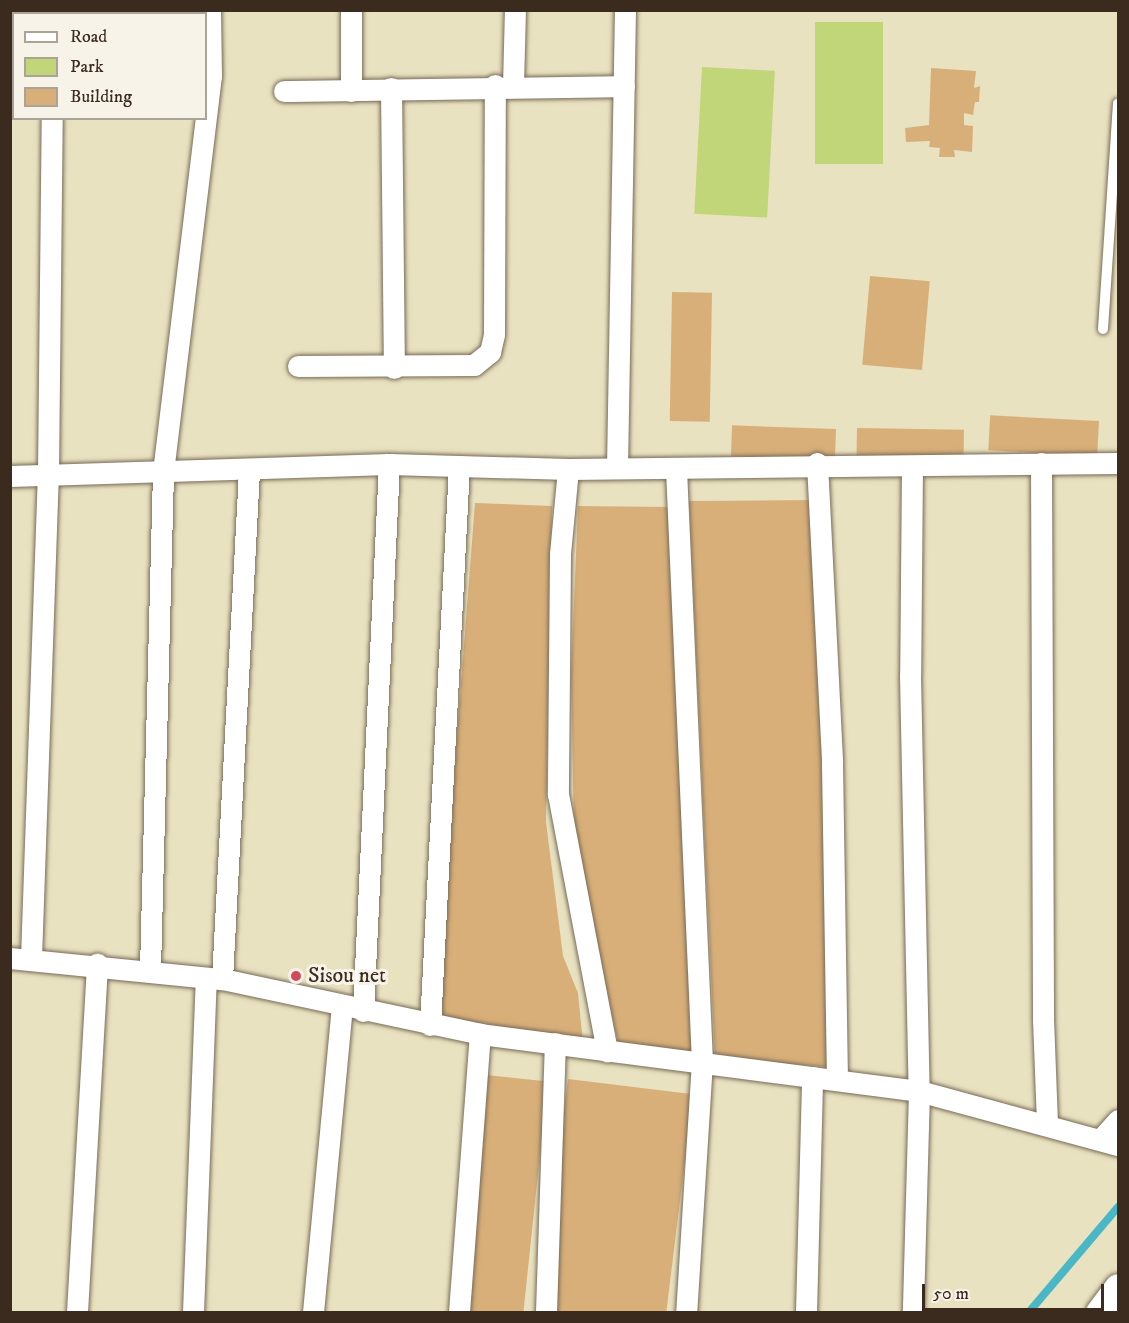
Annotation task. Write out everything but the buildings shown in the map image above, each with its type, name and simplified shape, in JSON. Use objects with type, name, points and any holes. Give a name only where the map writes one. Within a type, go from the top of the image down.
[{"type":"street","points":[[208,76],[210,10]]},
{"type":"street","points":[[351,10],[351,91]]},
{"type":"street","points":[[298,366],[394,368],[474,365],[490,352],[494,334],[504,85],[515,10]]},
{"type":"street","points":[[617,467],[625,10]]},
{"type":"street","points":[[284,91],[351,91],[504,85],[624,86]]},
{"type":"street","points":[[391,88],[394,368]]},
{"type":"street","points":[[52,120],[48,473],[21,958],[150,969],[480,1034],[919,1090],[1109,1142],[1119,1120]]},
{"type":"street","points":[[150,969],[163,472],[203,120]]},
{"type":"street","points":[[10,476],[48,473],[249,471],[389,464],[568,469],[617,467],[676,469],[817,463],[912,466],[1119,463]]},
{"type":"street","points":[[817,463],[832,763],[837,1078]]},
{"type":"street","points":[[1041,463],[1043,1019],[1047,1124]]},
{"type":"street","points":[[363,1011],[389,464]]},
{"type":"street","points":[[430,1025],[459,466]]},
{"type":"street","points":[[912,466],[910,676],[919,1090],[913,1312]]},
{"type":"street","points":[[568,469],[560,554],[558,794],[607,1050]]},
{"type":"street","points":[[676,469],[702,1061],[686,1312]]},
{"type":"street","points":[[193,1312],[249,471]]},
{"type":"street","points":[[77,1312],[97,964]]},
{"type":"street","points":[[313,1312],[342,1006]]},
{"type":"street","points":[[459,1312],[480,1034]]},
{"type":"street","points":[[546,1312],[555,1043]]},
{"type":"street","points":[[806,1312],[812,1077]]},
{"type":"street","points":[[1099,1312],[1119,1287]]},
{"type":"lane","points":[[1103,329],[1119,104]]},
{"type":"green space","points":[[815,22],[883,22],[883,164],[815,164]]},
{"type":"green space","points":[[702,67],[775,71],[767,218],[694,214]]},
{"type":"waterway","points":[[1029,1312],[1118,1207]]},
{"type":"place","name":"Sisou net","points":[[296,976]]}]
